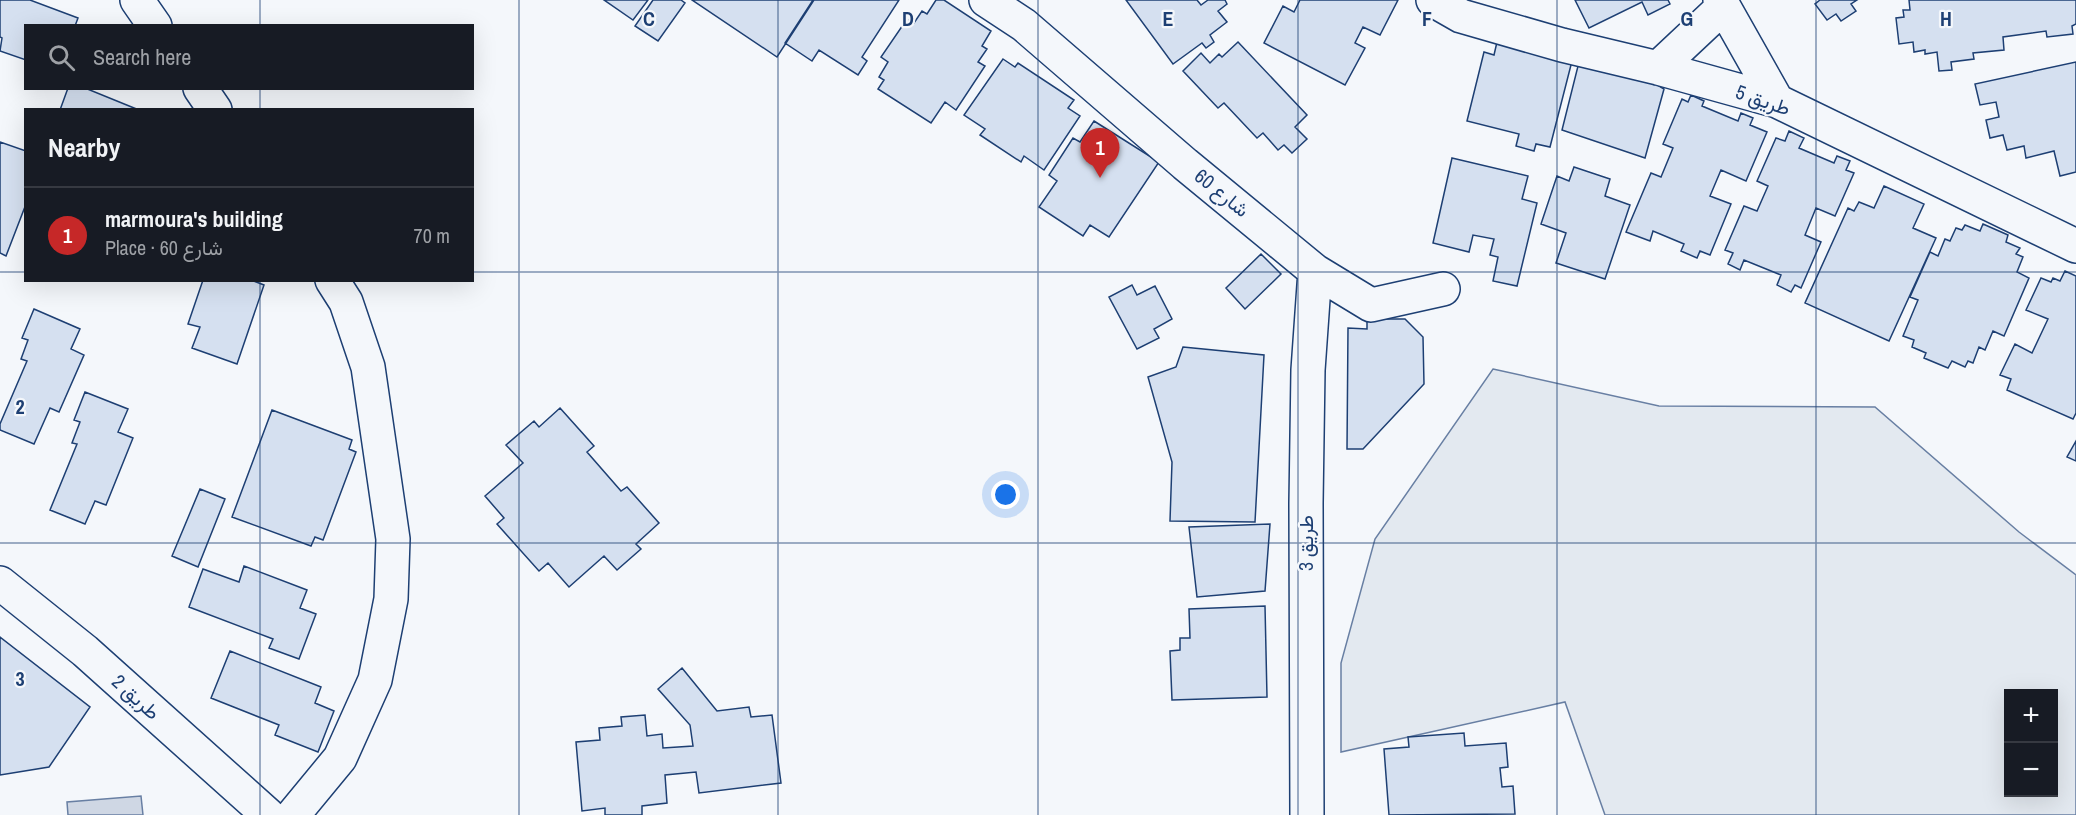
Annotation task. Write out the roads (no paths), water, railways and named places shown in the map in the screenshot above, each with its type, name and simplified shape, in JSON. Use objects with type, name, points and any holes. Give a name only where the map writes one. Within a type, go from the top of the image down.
[{"type":"street","points":[[137,0],[154,24]]},
{"type":"street","name":"شارع 60","points":[[986,0],[1022,12],[1185,164],[1315,271],[1371,306],[1443,289]]},
{"type":"street","name":"طريق 5","points":[[1433,0],[1461,16],[1777,101],[2076,246]]},
{"type":"street","points":[[1658,69],[1722,3],[1777,101]]},
{"type":"street","points":[[201,90],[213,108]]},
{"type":"street","name":"طريق 3","points":[[1307,815],[1306,470],[1308,370],[1315,271]]},
{"type":"street","points":[[294,815],[340,758],[375,680],[391,599],[393,539],[368,367],[346,302],[333,282]]},
{"type":"street","name":"طريق 2","points":[[0,583],[85,651],[268,815]]},
{"type":"place","name":"marmoura's building","points":[[1100,178]]}]
